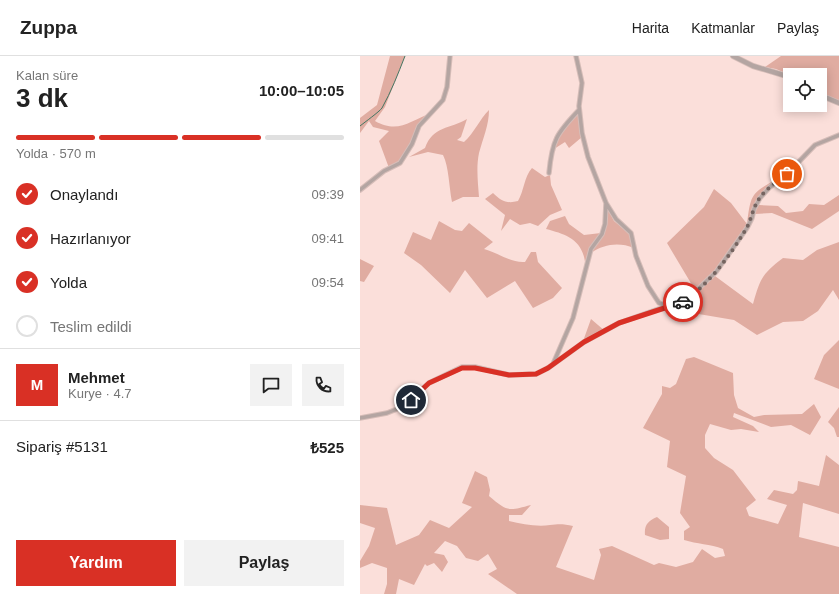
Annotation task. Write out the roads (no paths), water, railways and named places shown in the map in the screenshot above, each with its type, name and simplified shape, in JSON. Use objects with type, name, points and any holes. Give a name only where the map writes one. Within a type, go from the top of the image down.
[{"type":"street","points":[[360,190],[384,170],[400,163],[412,144],[419,126],[443,100],[447,87],[450,56]]},
{"type":"street","points":[[576,56],[582,83],[579,110],[582,133],[588,157],[606,201],[616,219],[631,233],[636,256],[654,297],[659,303],[667,306]]},
{"type":"street","points":[[733,56],[753,66],[783,75]]},
{"type":"street","points":[[827,98],[839,103]]},
{"type":"street","points":[[549,173],[553,144],[563,127],[579,110]]},
{"type":"street","points":[[360,418],[387,413],[402,407],[429,383],[462,368],[475,368],[503,374],[522,376],[536,374],[553,365],[584,342],[619,323],[667,306],[674,306],[684,302],[716,272],[747,228],[760,198],[770,187],[787,174],[814,145],[839,134]]},
{"type":"street","points":[[553,365],[573,318],[591,249],[602,234],[605,224],[606,201]]},
{"type":"waterway","points":[[360,126],[382,108],[405,56]]}]
